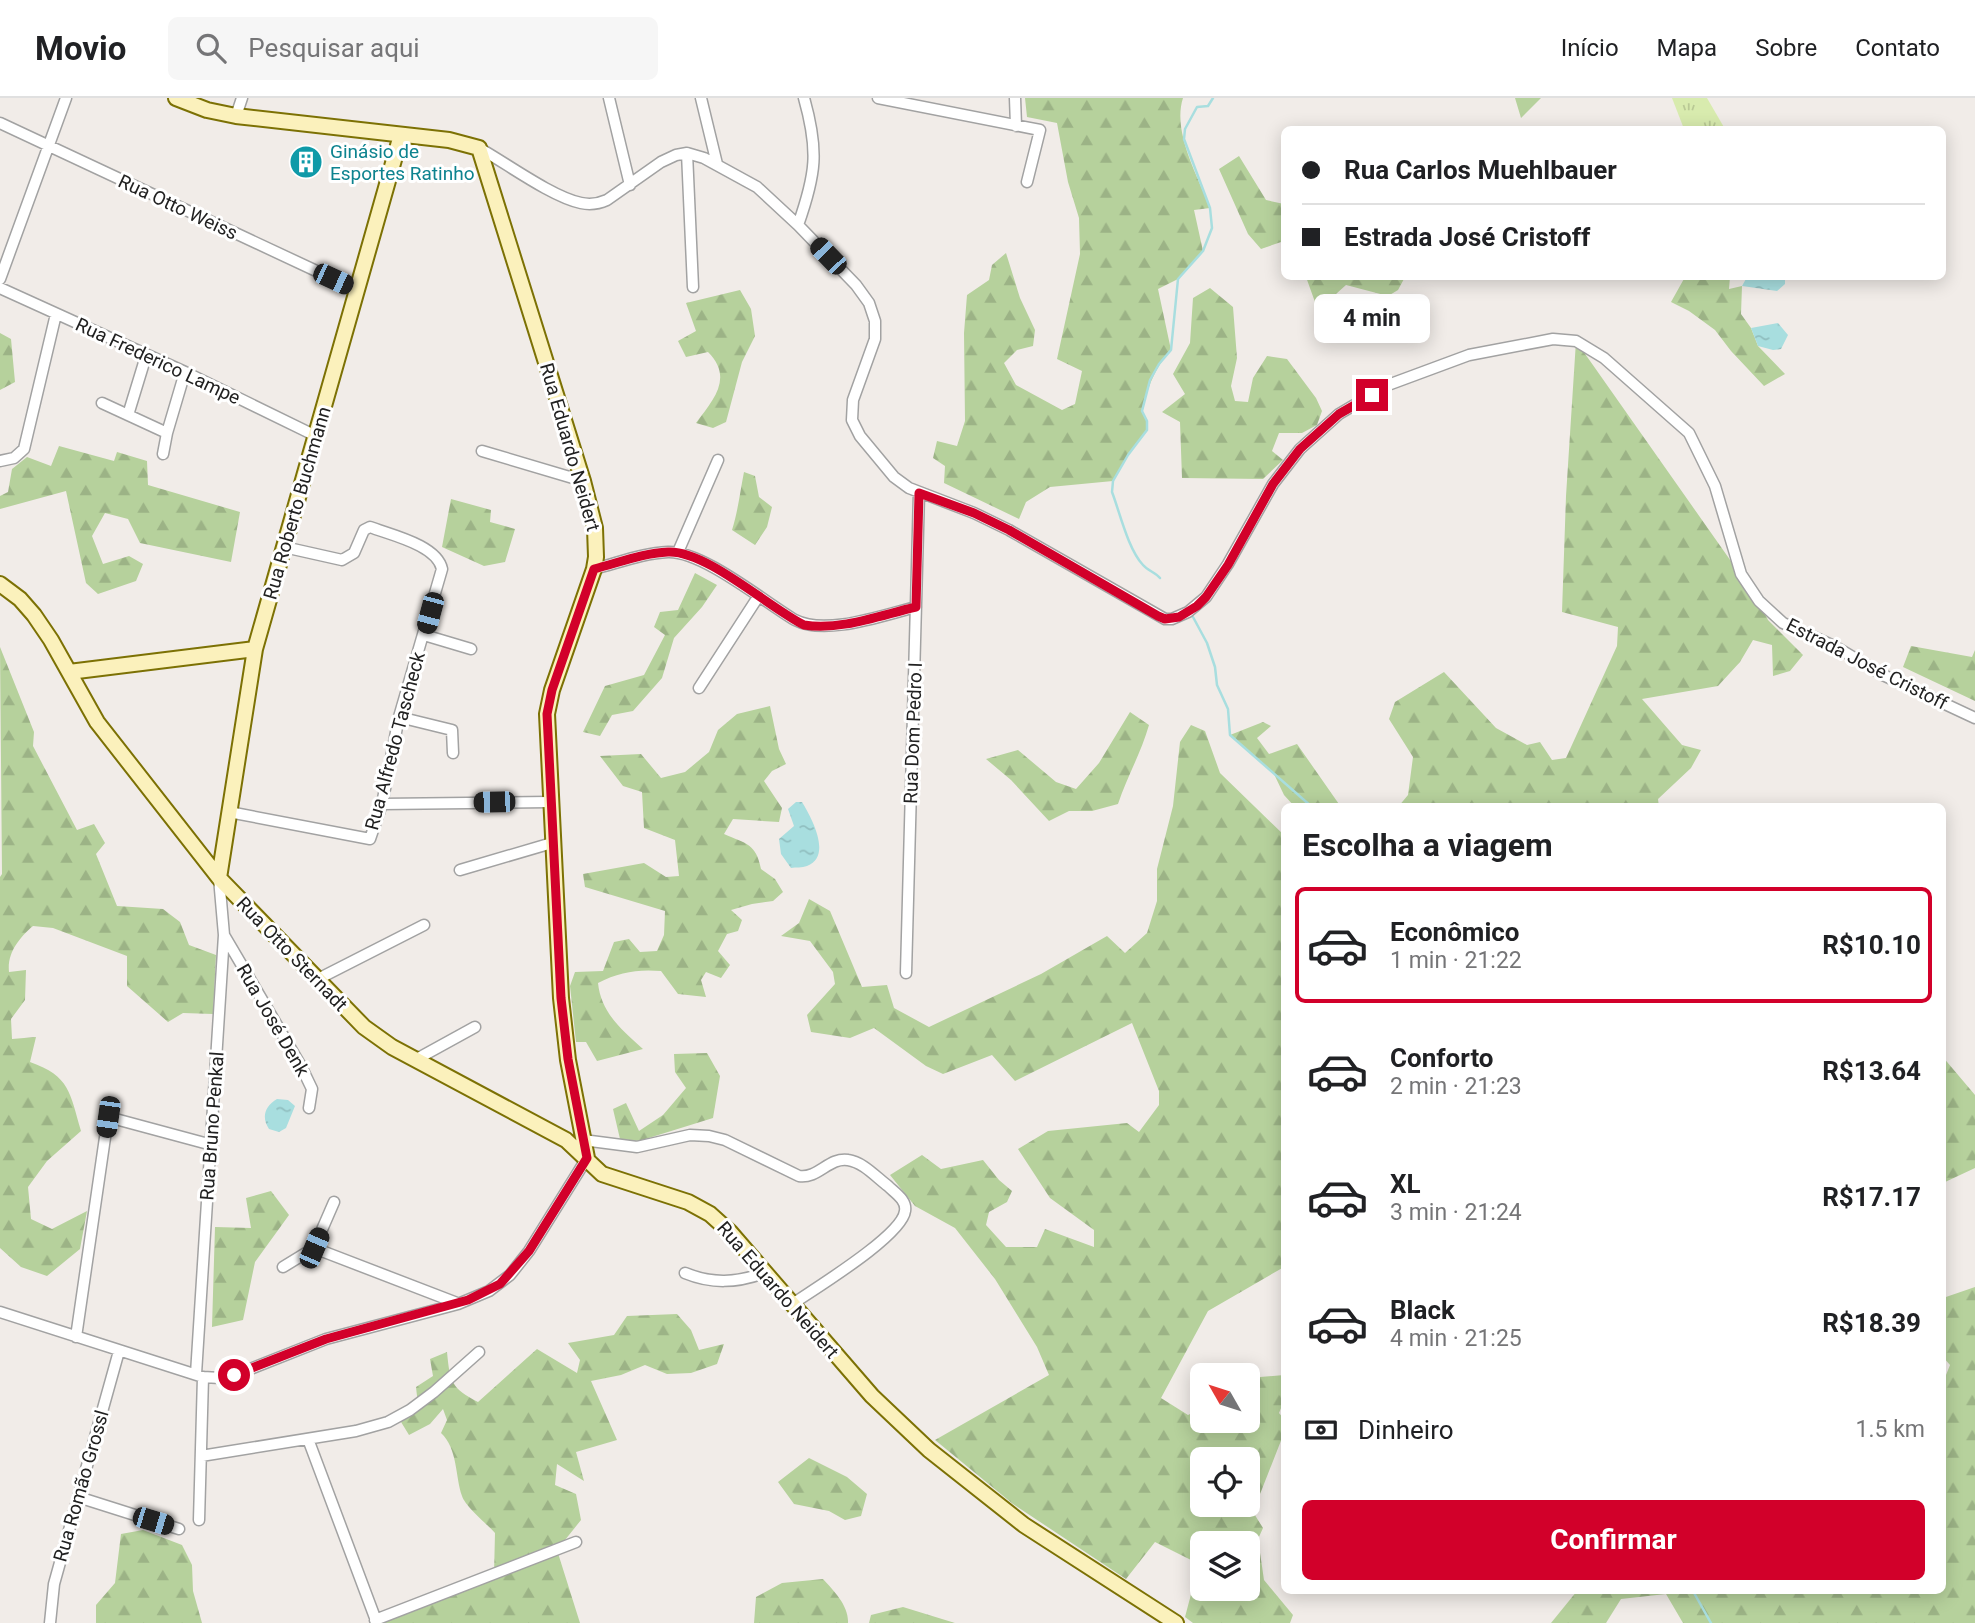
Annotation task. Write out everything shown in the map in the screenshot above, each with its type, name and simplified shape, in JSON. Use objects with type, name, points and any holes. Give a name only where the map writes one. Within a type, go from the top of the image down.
[{"type":"main road","points":[[176,98],[207,110],[236,116],[462,142],[479,148]]},
{"type":"main road","name":"Rua Roberto Buchmann","points":[[219,878],[255,649],[401,135]]},
{"type":"main road","name":"Rua Eduardo Neidert","points":[[479,148],[583,481],[595,528],[597,547],[594,569],[548,703],[547,726],[563,1018],[587,1158],[595,1168],[612,1179],[678,1197],[710,1214],[730,1232],[888,1413],[949,1466],[1024,1525],[1177,1623]]},
{"type":"main road","name":"Rua Otto Sternadt","points":[[0,584],[20,599],[34,615],[87,706],[113,743],[219,878],[316,980],[374,1036],[556,1134],[574,1145],[587,1158]]},
{"type":"main road","points":[[69,672],[255,649]]},
{"type":"street","points":[[0,279],[66,98]]},
{"type":"street","points":[[236,116],[242,98]]},
{"type":"street","points":[[609,98],[630,185]]},
{"type":"street","points":[[701,98],[717,164]]},
{"type":"street","points":[[798,225],[811,187],[815,156],[804,98]]},
{"type":"street","points":[[878,98],[1040,130],[1027,182]]},
{"type":"street","points":[[1015,98],[1016,126]]},
{"type":"street","name":"Rua Otto Weiss","points":[[0,123],[357,290]]},
{"type":"street","points":[[479,148],[566,198],[583,204],[607,200],[669,157],[687,153],[717,164],[757,187],[856,285],[869,303],[875,321],[875,339],[853,400],[852,420],[860,436],[894,477],[901,484],[919,493]]},
{"type":"street","points":[[687,153],[693,287]]},
{"type":"street","name":"Rua Frederico Lampe","points":[[0,288],[185,372],[316,436]]},
{"type":"street","points":[[0,461],[14,458],[24,449],[57,314]]},
{"type":"street","name":"Estrada José Cristoff","points":[[919,493],[974,513],[1009,530],[1148,610],[1165,619],[1172,619],[1188,612],[1206,597],[1228,565],[1273,484],[1300,449],[1339,414],[1388,385],[1469,355],[1553,339],[1576,341],[1604,358],[1689,433],[1714,486],[1741,574],[1759,601],[1783,623],[1975,718]]},
{"type":"street","points":[[128,415],[146,356]]},
{"type":"street","points":[[163,453],[185,372]]},
{"type":"street","points":[[102,403],[167,433]]},
{"type":"street","points":[[482,451],[583,481]]},
{"type":"street","points":[[678,552],[718,460]]},
{"type":"street","name":"Rua Dom Pedro I","points":[[906,973],[919,493]]},
{"type":"street","name":"Rua Alfredo Tascheck","points":[[229,812],[370,839],[382,804],[399,717],[442,569],[433,554],[370,527],[364,530],[354,552],[342,560],[284,547]]},
{"type":"street","points":[[594,569],[657,553],[678,552],[700,560],[794,620],[811,626],[849,623],[916,607]]},
{"type":"street","points":[[699,688],[758,597]]},
{"type":"street","points":[[424,635],[471,649]]},
{"type":"street","points":[[399,717],[452,730],[453,754]]},
{"type":"street","points":[[382,804],[550,802]]},
{"type":"street","points":[[460,870],[552,843]]},
{"type":"street","name":"Rua Bruno Penkal","points":[[199,1520],[200,1376],[224,935],[219,878]]},
{"type":"street","points":[[316,980],[424,925]]},
{"type":"street","name":"Rua José Denk","points":[[224,935],[301,1066],[312,1090],[309,1108]]},
{"type":"street","points":[[415,1060],[475,1027]]},
{"type":"street","points":[[76,1337],[108,1117],[212,1145]]},
{"type":"street","points":[[583,1140],[637,1147],[690,1135],[709,1136],[725,1140],[804,1177],[837,1161],[847,1159],[859,1163],[897,1194],[906,1209],[899,1226],[886,1239],[791,1305]]},
{"type":"street","points":[[0,1312],[200,1376],[220,1378],[234,1375],[326,1339],[458,1304],[489,1290],[510,1275],[529,1251],[587,1158]]},
{"type":"street","points":[[283,1267],[314,1248],[334,1202]]},
{"type":"street","points":[[314,1248],[458,1304]]},
{"type":"street","points":[[685,1273],[704,1279],[731,1282],[764,1273]]},
{"type":"street","name":"Rua Romão Grossl","points":[[50,1623],[54,1584],[119,1351]]},
{"type":"street","points":[[201,1456],[366,1429],[398,1417],[434,1392],[479,1352]]},
{"type":"street","points":[[308,1439],[376,1621],[576,1542]]},
{"type":"street","points":[[78,1497],[179,1529]]},
{"type":"green space","points":[[1025,98],[1183,98],[1181,125],[1184,139],[1210,208],[1194,210],[1203,251],[1178,279],[1158,289],[1171,350],[1156,371],[1147,394],[1142,411],[1147,421],[1147,430],[1113,481],[1050,487],[1026,502],[1019,519],[944,483],[945,466],[933,458],[937,441],[957,446],[965,421],[964,333],[967,295],[989,280],[992,265],[1006,253],[1020,298],[1035,330],[1033,346],[1017,350],[1004,363],[1016,385],[1062,410],[1075,404],[1082,371],[1057,359],[1080,254],[1079,218],[1068,182],[1057,123],[1027,117]]},
{"type":"green space","points":[[1515,98],[1541,98],[1521,118]]},
{"type":"green space","points":[[1672,98],[1707,98],[1723,126],[1683,126]]},
{"type":"green space","points":[[1239,156],[1266,200],[1281,203],[1281,242],[1261,249],[1248,234],[1219,169]]},
{"type":"green space","points":[[1307,280],[1403,280],[1398,290],[1388,296],[1346,285],[1327,302],[1315,302]]},
{"type":"green space","points":[[1683,280],[1730,280],[1729,289],[1742,286],[1741,314],[1751,328],[1758,346],[1785,374],[1764,386],[1715,330],[1671,302]]},
{"type":"green space","points":[[1210,288],[1233,307],[1237,358],[1231,386],[1235,401],[1248,402],[1253,378],[1267,356],[1287,359],[1316,398],[1322,411],[1317,425],[1302,433],[1279,433],[1272,451],[1283,460],[1263,479],[1182,478],[1180,422],[1162,412],[1185,394],[1173,374],[1190,343],[1193,298]]},
{"type":"green space","points":[[740,290],[751,309],[755,336],[742,362],[726,422],[713,428],[696,423],[718,389],[720,380],[716,362],[708,352],[686,357],[678,341],[696,331],[686,303]]},
{"type":"green space","points":[[0,333],[11,339],[15,382],[0,390]]},
{"type":"green space","points":[[1576,341],[1759,601],[1768,620],[1803,655],[1790,671],[1773,676],[1772,645],[1753,640],[1740,662],[1718,686],[1642,699],[1682,745],[1701,750],[1691,768],[1658,799],[1658,803],[1401,803],[1408,795],[1413,757],[1389,719],[1395,702],[1444,672],[1496,728],[1527,745],[1540,742],[1552,760],[1566,758],[1617,646],[1618,627],[1562,612]]},
{"type":"green space","points":[[59,446],[114,461],[117,452],[147,461],[148,485],[240,512],[231,562],[140,543],[128,519],[105,513],[92,536],[103,564],[129,556],[143,564],[136,581],[98,594],[86,583],[66,491],[0,509],[0,496],[8,492],[12,469],[27,457],[51,466]]},
{"type":"green space","points":[[744,472],[755,476],[759,497],[772,507],[767,527],[755,545],[732,530]]},
{"type":"green space","points":[[451,499],[491,510],[490,522],[515,529],[505,562],[484,566],[442,547]]},
{"type":"green space","points":[[695,573],[717,585],[702,607],[674,638],[662,678],[633,711],[612,715],[600,736],[583,732],[605,686],[644,675],[665,635],[654,627],[660,612],[678,610]]},
{"type":"green space","points":[[1911,646],[1972,657],[1975,650],[1975,701],[1903,667]]},
{"type":"green space","points":[[0,647],[34,732],[33,746],[77,830],[94,824],[105,843],[96,854],[117,906],[163,909],[180,922],[189,945],[216,955],[213,1014],[183,1013],[168,1022],[127,986],[127,956],[53,928],[33,926],[15,946],[10,958],[9,972],[26,970],[25,1000],[11,1019],[12,1039],[36,1037],[30,1062],[43,1067],[61,1080],[71,1096],[81,1131],[47,1161],[28,1187],[31,1219],[52,1229],[87,1211],[80,1249],[47,1276],[21,1267],[0,1248]]},
{"type":"green space","points":[[770,706],[779,749],[786,764],[772,771],[764,781],[782,808],[779,822],[733,819],[724,834],[753,849],[761,869],[775,879],[783,892],[773,901],[731,910],[742,920],[738,931],[727,934],[718,951],[730,965],[721,978],[706,972],[701,980],[706,997],[678,994],[661,971],[629,972],[598,983],[608,1012],[620,1028],[643,1049],[597,1061],[586,1042],[576,1042],[570,986],[575,972],[603,971],[614,942],[629,939],[640,952],[657,951],[664,935],[665,911],[585,887],[583,874],[644,863],[666,877],[679,876],[675,840],[644,828],[642,792],[623,786],[600,756],[641,754],[661,778],[685,772],[709,752],[718,730],[737,714]]},
{"type":"green space","points":[[1130,712],[1149,725],[1118,804],[1092,811],[1069,811],[1049,821],[1011,780],[986,759],[1018,750],[1056,782],[1076,789],[1099,763]]},
{"type":"green space","points":[[1263,722],[1271,726],[1257,738],[1269,754],[1297,744],[1338,803],[1291,803],[1284,795],[1274,774],[1230,735]]},
{"type":"green space","points":[[1191,725],[1205,731],[1220,773],[1281,832],[1281,1269],[1208,1311],[1161,1398],[1190,1414],[1190,1433],[1260,1433],[1260,1377],[1281,1375],[1281,1441],[1260,1494],[1260,1447],[1190,1447],[1190,1517],[1256,1517],[1263,1528],[1260,1535],[1260,1531],[1190,1531],[1190,1560],[1155,1542],[1126,1579],[1013,1504],[935,1440],[1049,1375],[1037,1347],[995,1279],[955,1228],[915,1206],[890,1175],[922,1155],[941,1169],[983,1160],[1012,1191],[1007,1202],[989,1212],[986,1225],[1006,1247],[1037,1247],[1045,1229],[1094,1247],[1094,1230],[1050,1198],[1018,1149],[1048,1131],[1127,1123],[1139,1132],[1159,1105],[1159,1091],[1132,1023],[1015,1081],[992,1055],[943,1074],[926,1066],[874,1028],[850,1038],[811,1032],[807,1015],[835,984],[833,972],[810,941],[781,936],[799,923],[809,899],[830,911],[862,987],[887,985],[894,1008],[929,1027],[1041,974],[1107,936],[1125,953],[1147,933],[1157,901],[1157,869],[1173,806],[1180,742]]},
{"type":"green space","points":[[707,1053],[720,1076],[713,1118],[639,1141],[620,1139],[613,1109],[626,1103],[639,1131],[663,1115],[686,1088],[675,1072],[674,1054]]},
{"type":"green space","points":[[1946,1061],[1975,1095],[1975,1168],[1946,1182]]},
{"type":"green space","points":[[271,1191],[289,1215],[255,1262],[243,1320],[212,1327],[215,1227],[251,1228],[246,1198]]},
{"type":"green space","points":[[1975,1287],[1975,1623],[1683,1623],[1666,1594],[1946,1594],[1946,1375],[1950,1365],[1946,1360],[1946,1297]]},
{"type":"green space","points":[[677,1314],[691,1330],[699,1350],[724,1344],[717,1364],[691,1373],[667,1374],[645,1365],[621,1375],[591,1381],[617,1440],[576,1452],[584,1481],[557,1464],[555,1485],[576,1494],[581,1520],[557,1550],[580,1623],[377,1623],[494,1574],[495,1533],[462,1496],[453,1455],[441,1433],[447,1420],[443,1409],[430,1424],[409,1435],[398,1417],[418,1405],[416,1387],[433,1376],[430,1359],[447,1352],[449,1370],[457,1388],[478,1402],[537,1349],[577,1373],[580,1360],[568,1343],[614,1335],[627,1316]]},
{"type":"green space","points":[[809,1458],[847,1477],[867,1494],[861,1516],[845,1520],[829,1511],[794,1504],[778,1482]]},
{"type":"green space","points":[[143,1530],[182,1545],[192,1565],[193,1591],[202,1623],[96,1623],[96,1605],[115,1583],[121,1534]]},
{"type":"green space","points":[[1260,1553],[1264,1580],[1293,1615],[1290,1623],[1193,1623],[1185,1617],[1190,1598],[1190,1601],[1260,1601]]},
{"type":"green space","points":[[823,1579],[843,1605],[848,1623],[754,1623],[756,1597],[782,1583]]},
{"type":"green space","points":[[1575,1594],[1666,1594],[1621,1599],[1606,1623],[1551,1623]]},
{"type":"green space","points":[[903,1607],[955,1623],[869,1623],[871,1615]]},
{"type":"water","points":[[1745,280],[1785,280],[1785,284],[1777,291],[1742,286]]},
{"type":"water","points":[[1778,323],[1788,335],[1781,349],[1758,346],[1751,328]]},
{"type":"water","points":[[796,802],[802,802],[806,809],[818,836],[819,845],[815,861],[805,867],[791,868],[781,854],[779,839],[794,826],[788,809]]},
{"type":"water","points":[[277,1099],[288,1100],[295,1106],[286,1128],[279,1132],[269,1129],[265,1116],[267,1108]]},
{"type":"waterway","points":[[1160,578],[1143,565],[1133,550],[1112,492],[1113,481],[1147,430],[1147,421],[1142,411],[1150,380],[1171,350],[1178,279],[1203,251],[1212,228],[1210,208],[1184,139],[1185,129],[1197,107],[1208,106],[1213,98]]},
{"type":"waterway","points":[[1193,617],[1207,643],[1215,667],[1217,685],[1228,709],[1230,735],[1307,803]]},
{"type":"waterway","points":[[1695,1594],[1711,1623]]},
{"type":"place","name":"Ginásio de Esportes Ratinho","points":[[306,162]]},
{"type":"route","points":[[234,1375],[326,1339],[458,1304],[500,1284],[529,1251],[587,1158],[568,1059],[561,998],[547,714],[552,690],[594,569],[657,553],[678,552],[711,566],[804,625],[849,623],[916,607],[919,493],[991,521],[1158,616],[1172,619],[1188,612],[1206,597],[1228,565],[1273,484],[1300,449],[1339,414],[1372,395]]}]
